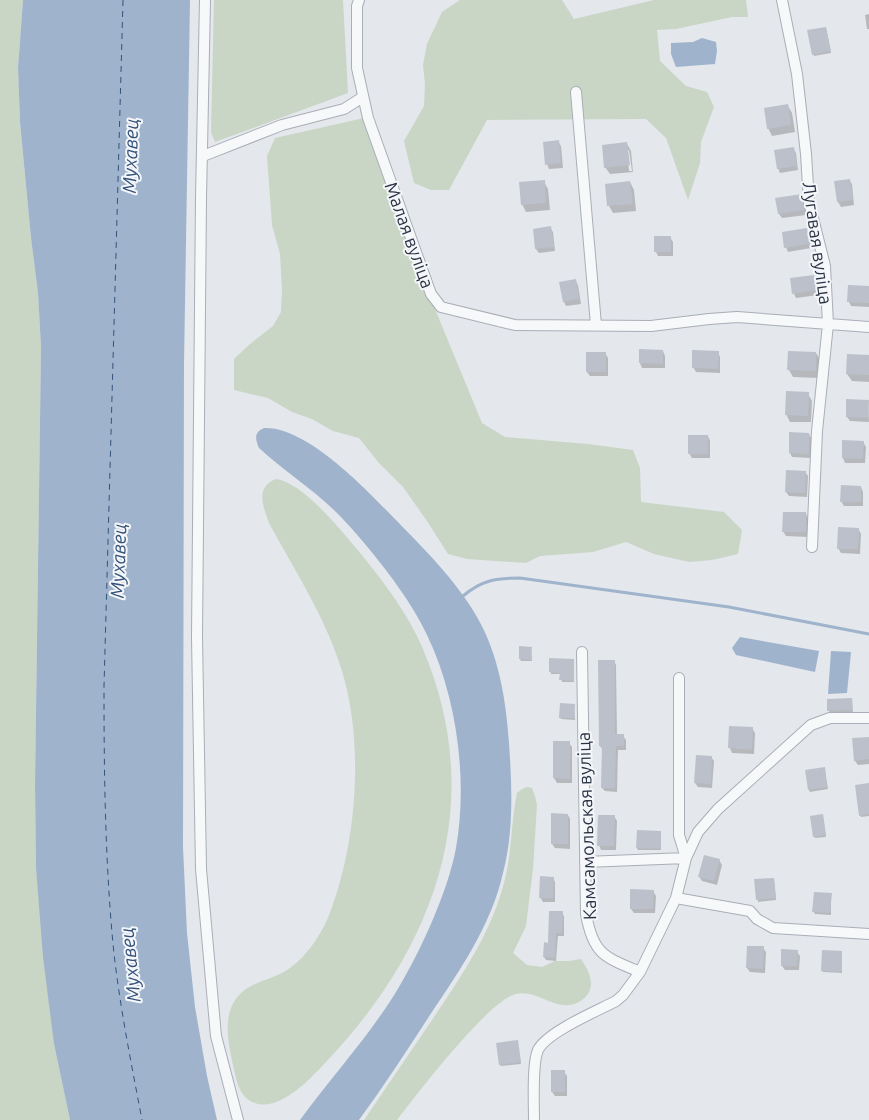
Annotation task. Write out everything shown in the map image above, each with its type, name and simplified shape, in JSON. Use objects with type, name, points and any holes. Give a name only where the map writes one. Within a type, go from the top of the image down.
[{"type":"street","points":[[205,0],[197,637],[201,868],[216,1036],[238,1120]]},
{"type":"street","name":"Малая вуліца","points":[[359,0],[357,6],[357,68],[368,118],[431,294],[441,308],[515,325],[652,326],[737,317],[869,327]]},
{"type":"street","name":"Лугавая вуліца","points":[[782,0],[796,74],[806,154],[809,202],[825,266],[828,324],[817,431],[812,548]]},
{"type":"street","points":[[576,92],[596,325]]},
{"type":"street","points":[[203,156],[282,125],[344,109],[363,96]]},
{"type":"street","name":"Камсамольская вуліца","points":[[582,652],[586,914],[593,942],[605,956],[640,972]]},
{"type":"street","points":[[679,678],[678,835],[686,858]]},
{"type":"street","points":[[534,1120],[534,1072],[538,1050],[559,1030],[616,1001],[640,972],[676,898],[686,858],[698,832],[718,809],[811,725],[830,718],[869,718]]},
{"type":"street","points":[[585,862],[686,858]]},
{"type":"street","points":[[676,898],[750,911],[757,919],[773,928],[869,934]]},
{"type":"green space","points":[[0,0],[23,0],[18,68],[20,122],[38,293],[41,347],[35,785],[36,868],[54,1044],[70,1120],[0,1120]]},
{"type":"green space","points":[[214,0],[343,0],[348,93],[215,142],[211,132]]},
{"type":"green space","points":[[460,0],[562,0],[574,19],[654,0],[746,0],[748,17],[732,17],[676,29],[657,30],[660,61],[686,86],[707,92],[714,107],[701,142],[700,163],[688,200],[666,138],[646,119],[487,120],[449,190],[431,190],[414,183],[404,141],[424,106],[425,84],[423,65],[427,44],[442,12]]},
{"type":"green space","points":[[364,118],[416,263],[482,423],[505,437],[633,450],[640,468],[641,502],[724,512],[742,530],[738,554],[712,560],[689,562],[654,554],[626,542],[593,552],[540,556],[526,563],[467,559],[448,554],[403,487],[379,463],[359,438],[333,431],[312,419],[292,412],[268,398],[234,390],[234,359],[273,326],[281,312],[280,254],[272,225],[267,156],[275,138]]},
{"type":"green space","points":[[276,479],[286,482],[297,489],[330,518],[356,548],[402,609],[423,649],[442,706],[451,762],[450,817],[440,870],[422,921],[397,970],[364,1017],[320,1069],[294,1092],[275,1103],[265,1104],[250,1101],[238,1085],[229,1046],[228,1023],[230,1012],[234,1002],[241,993],[251,986],[281,974],[297,962],[309,949],[324,926],[340,883],[347,853],[352,823],[355,760],[349,699],[335,651],[319,614],[269,523],[263,504],[262,498],[265,487],[269,482]]},
{"type":"green space","points":[[527,787],[532,788],[537,805],[533,869],[526,926],[513,953],[527,965],[542,967],[555,961],[581,959],[590,976],[591,987],[589,993],[579,1002],[571,1005],[555,1003],[524,993],[516,994],[504,1000],[454,1050],[397,1120],[364,1120],[453,989],[474,954],[492,918],[505,879],[517,793]]},
{"type":"water","name":"Мухавец","points":[[23,0],[190,0],[184,364],[183,847],[187,933],[195,1007],[217,1120],[70,1120],[54,1044],[43,957],[36,868],[35,785],[41,347],[38,293],[20,122],[18,68]]},
{"type":"water","points":[[702,38],[716,42],[715,64],[676,67],[671,54],[671,43],[693,42]]},
{"type":"water","points":[[264,428],[280,430],[298,437],[334,461],[381,505],[449,577],[469,603],[485,632],[496,662],[506,711],[511,776],[511,825],[507,857],[498,892],[483,929],[463,964],[359,1120],[300,1120],[364,1038],[399,987],[408,972],[441,901],[456,848],[459,822],[461,795],[457,739],[453,712],[437,659],[427,635],[410,604],[376,558],[341,517],[259,448],[256,436]]},
{"type":"water","points":[[740,637],[819,651],[815,672],[736,655],[732,648]]},
{"type":"water","points":[[831,651],[851,652],[847,693],[828,694]]},
{"type":"building","points":[[826,27],[831,51],[812,55],[807,30]]},
{"type":"building","points":[[788,104],[791,125],[767,129],[764,108]]},
{"type":"building","points":[[559,140],[561,163],[545,165],[543,142]]},
{"type":"building","points":[[627,142],[630,165],[604,168],[602,145]]},
{"type":"building","points":[[794,147],[797,166],[777,169],[774,150]]},
{"type":"building","points":[[850,179],[853,200],[837,202],[834,181]]},
{"type":"building","points":[[545,180],[546,203],[521,205],[519,182]]},
{"type":"building","points":[[630,181],[633,204],[607,206],[605,184]]},
{"type":"building","points":[[802,194],[804,210],[778,214],[775,198]]},
{"type":"building","points":[[551,226],[554,247],[535,249],[533,229]]},
{"type":"building","points":[[807,228],[809,244],[784,248],[782,232]]},
{"type":"building","points":[[654,236],[671,236],[671,252],[654,252]]},
{"type":"building","points":[[814,275],[816,290],[792,294],[790,278]]},
{"type":"building","points":[[576,279],[579,299],[563,302],[559,282]]},
{"type":"building","points":[[848,285],[869,286],[869,303],[847,302]]},
{"type":"building","points":[[639,349],[663,350],[663,364],[639,363]]},
{"type":"building","points":[[692,350],[719,351],[718,369],[692,368]]},
{"type":"building","points":[[788,351],[816,352],[816,371],[787,370]]},
{"type":"building","points":[[586,352],[606,352],[606,372],[586,372]]},
{"type":"building","points":[[847,354],[869,355],[869,375],[846,374]]},
{"type":"building","points":[[786,391],[809,392],[808,416],[785,415]]},
{"type":"building","points":[[846,399],[869,400],[868,418],[846,417]]},
{"type":"building","points":[[789,432],[809,433],[809,454],[789,453]]},
{"type":"building","points":[[688,435],[708,435],[708,454],[688,454]]},
{"type":"building","points":[[842,440],[864,441],[863,459],[842,458]]},
{"type":"building","points":[[786,470],[806,471],[805,493],[785,492]]},
{"type":"building","points":[[841,485],[861,486],[861,502],[840,502]]},
{"type":"building","points":[[783,512],[806,512],[806,532],[782,532]]},
{"type":"building","points":[[838,527],[859,528],[858,549],[837,549]]},
{"type":"building","points":[[519,646],[532,647],[531,660],[519,659]]},
{"type":"building","points":[[549,658],[574,659],[574,681],[559,680],[560,673],[549,672]]},
{"type":"building","points":[[598,660],[615,660],[615,734],[624,734],[624,746],[616,746],[615,788],[601,788],[602,746],[599,746]]},
{"type":"building","points":[[852,698],[853,710],[827,711],[827,699]]},
{"type":"building","points":[[560,703],[575,704],[574,718],[559,718]]},
{"type":"building","points":[[729,726],[753,727],[752,750],[728,748]]},
{"type":"building","points":[[869,737],[869,759],[854,761],[852,738]]},
{"type":"building","points":[[553,741],[570,741],[570,779],[553,778]]},
{"type":"building","points":[[696,755],[712,756],[711,784],[694,783]]},
{"type":"building","points":[[825,767],[827,787],[808,790],[805,770]]},
{"type":"building","points":[[869,783],[869,814],[859,816],[855,785]]},
{"type":"building","points":[[551,813],[568,814],[568,844],[551,844]]},
{"type":"building","points":[[823,814],[826,835],[813,837],[810,816]]},
{"type":"building","points":[[598,815],[615,815],[614,846],[597,846]]},
{"type":"building","points":[[637,830],[661,831],[661,849],[636,848]]},
{"type":"building","points":[[704,855],[720,859],[714,881],[698,877]]},
{"type":"building","points":[[540,876],[554,877],[553,898],[539,898]]},
{"type":"building","points":[[774,878],[776,898],[756,900],[754,879]]},
{"type":"building","points":[[630,889],[654,890],[653,909],[630,909]]},
{"type":"building","points":[[814,892],[832,893],[830,913],[812,912]]},
{"type":"building","points":[[549,911],[563,911],[562,933],[556,933],[555,958],[543,957],[544,942],[548,943]]},
{"type":"building","points":[[747,946],[764,946],[763,969],[746,968]]},
{"type":"building","points":[[781,949],[798,950],[797,966],[781,966]]},
{"type":"building","points":[[822,950],[842,951],[842,972],[821,971]]},
{"type":"building","points":[[518,1040],[521,1062],[499,1065],[496,1043]]},
{"type":"building","points":[[551,1070],[565,1070],[565,1092],[551,1092]]},
{"type":"waterway","points":[[463,596],[483,583],[520,578],[729,607],[869,634]]},
{"type":"ferry route","points":[[123,0],[104,686],[105,783],[108,880],[113,944],[122,1010],[142,1120]]}]
